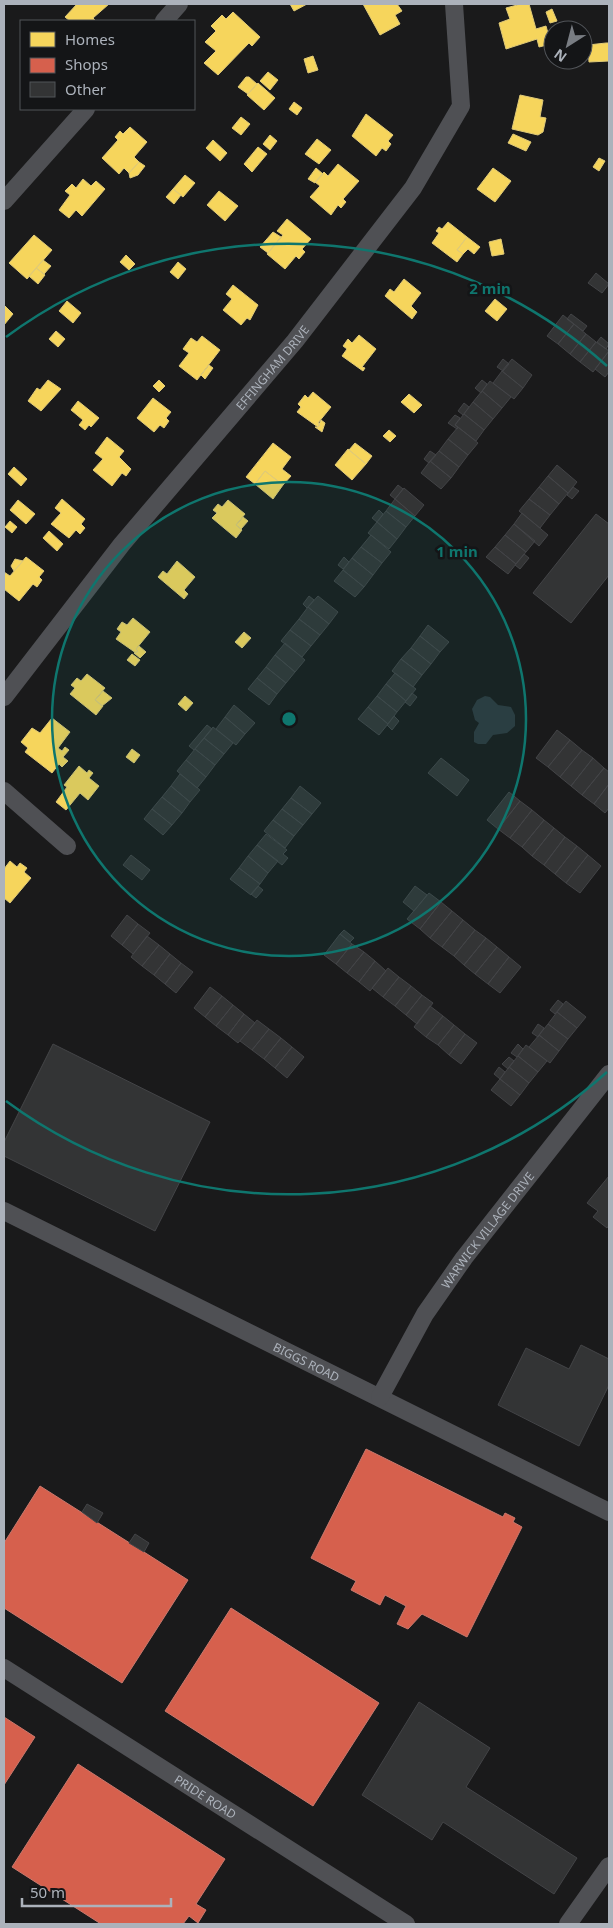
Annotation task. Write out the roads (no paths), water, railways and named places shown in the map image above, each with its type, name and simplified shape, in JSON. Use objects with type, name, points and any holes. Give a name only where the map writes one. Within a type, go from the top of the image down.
[{"type":"street","points":[[165,20],[179,4]]},
{"type":"street","name":"EFFINGHAM DRIVE","points":[[4,697],[122,544],[295,341],[413,188],[461,106],[454,4]]},
{"type":"street","points":[[4,201],[85,110]]},
{"type":"street","points":[[4,791],[67,846]]},
{"type":"street","name":"WARWICK VILLAGE DRIVE","points":[[380,1397],[425,1314],[464,1258],[609,1074]]},
{"type":"street","name":"BIGGS ROAD","points":[[4,1211],[609,1512]]},
{"type":"street","name":"PRIDE ROAD","points":[[4,1668],[406,1924]]},
{"type":"street","points":[[568,1924],[609,1866]]}]
